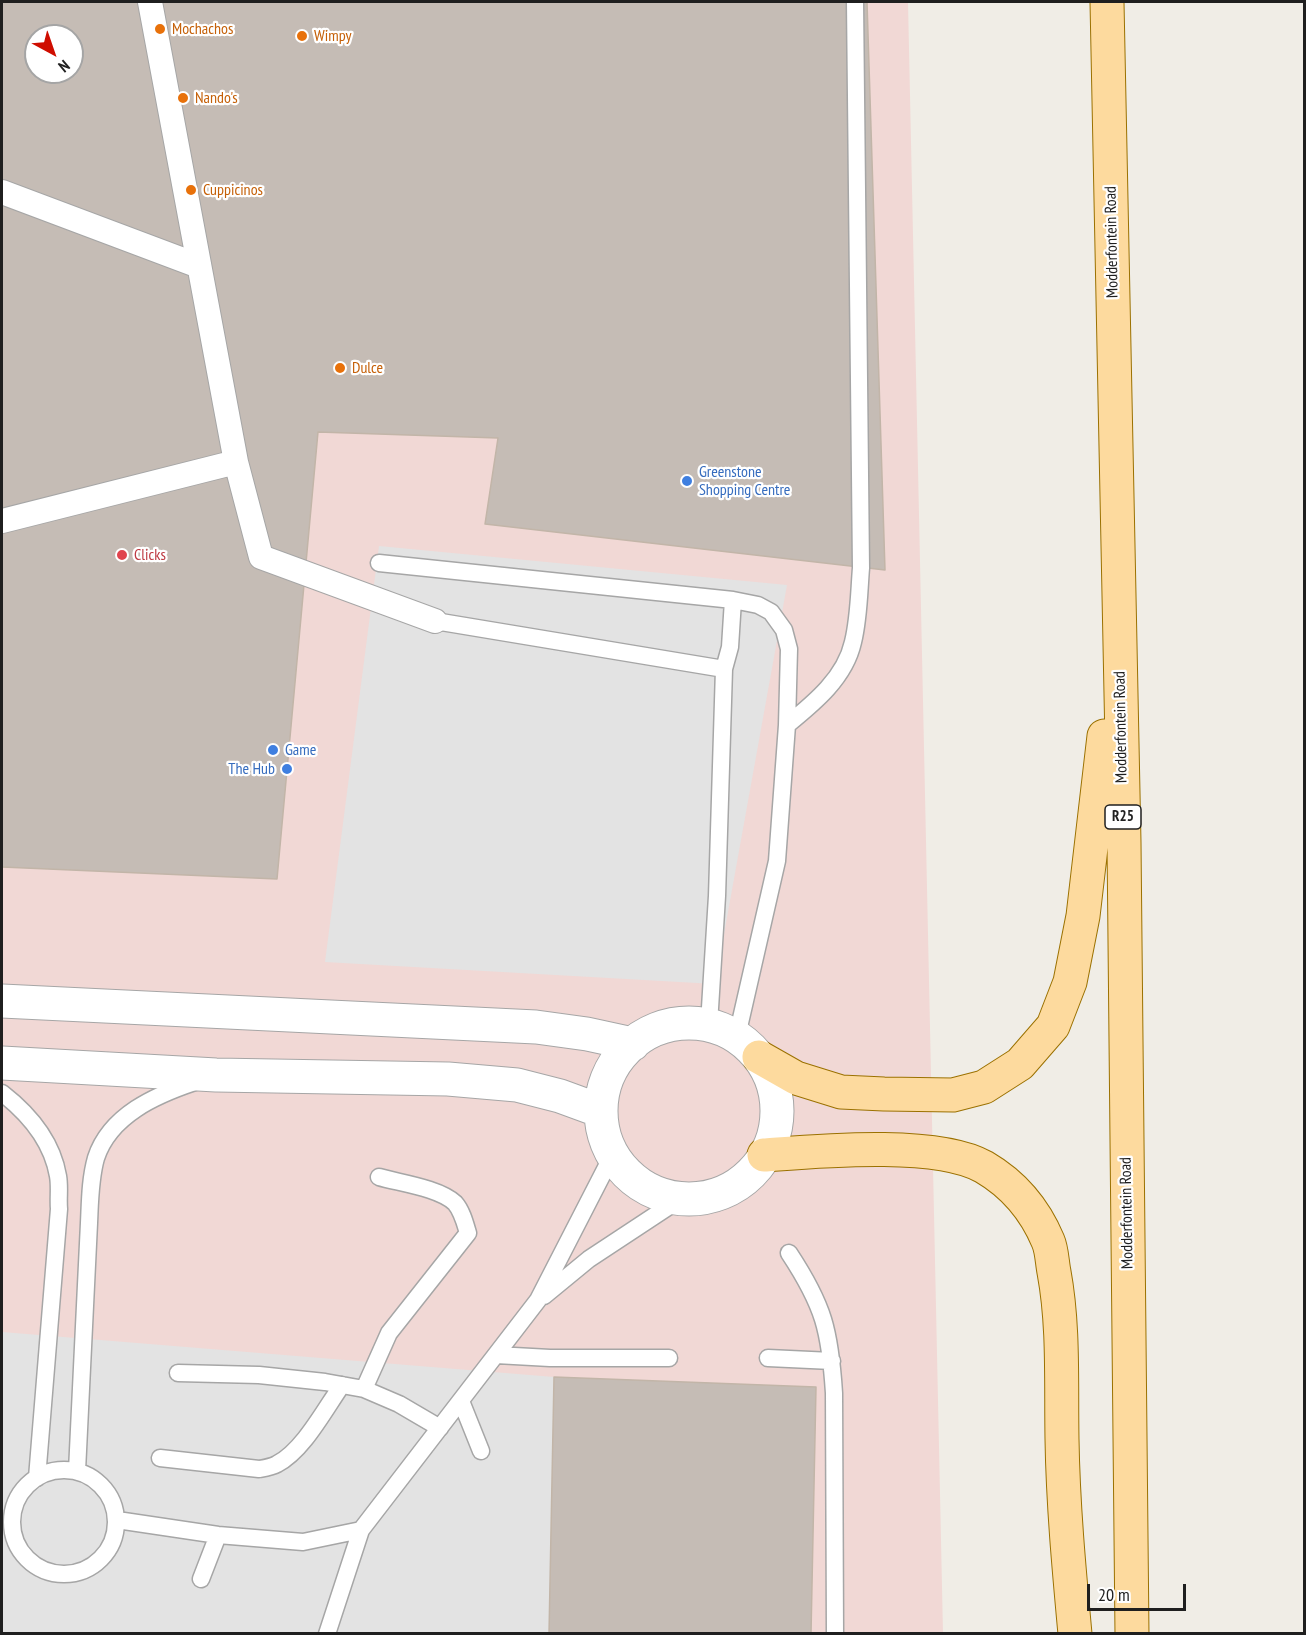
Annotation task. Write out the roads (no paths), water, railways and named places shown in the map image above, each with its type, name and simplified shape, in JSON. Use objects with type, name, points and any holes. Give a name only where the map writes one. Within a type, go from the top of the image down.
[{"type":"main road","name":"Modderfontein Road","points":[[1107,2],[1124,842],[1132,1634]]},
{"type":"main road","points":[[735,1039],[796,1078],[841,1092],[953,1095],[984,1087],[1020,1064],[1053,1026],[1070,982],[1083,916],[1119,616]]},
{"type":"main road","points":[[764,1155],[819,1151],[915,1151],[955,1157],[983,1166],[1009,1186],[1033,1210],[1049,1243],[1059,1300],[1062,1448],[1075,1634]]},
{"type":"street","points":[[150,2],[236,462],[261,557],[435,621]]},
{"type":"street","points":[[2,192],[199,266]]},
{"type":"street","points":[[2,521],[236,462]]},
{"type":"street","points":[[2,1001],[536,1027],[587,1034],[633,1044]]},
{"type":"street","points":[[678,1023],[735,1039],[773,1083],[777,1113],[771,1144],[756,1169],[734,1187],[708,1197],[680,1199],[653,1192],[630,1177],[612,1156],[602,1130],[601,1102],[608,1075],[625,1050],[633,1044],[650,1032],[678,1023]]},
{"type":"street","points":[[2,1063],[216,1075],[448,1079],[517,1085],[560,1096],[601,1111]]},
{"type":"lane","points":[[787,725],[825,692],[843,667],[853,644],[857,619],[861,568],[855,2]]},
{"type":"lane","points":[[379,563],[733,600],[758,605],[771,612],[784,630],[789,649],[787,725],[777,861],[735,1039]]},
{"type":"lane","points":[[733,600],[730,647],[724,669],[717,896],[735,1039]]},
{"type":"lane","points":[[435,621],[724,669]]},
{"type":"lane","points":[[76,1471],[91,1184],[96,1158],[107,1136],[122,1119],[146,1101],[216,1075]]},
{"type":"lane","points":[[2,1093],[33,1122],[49,1147],[58,1176],[59,1209],[37,1478]]},
{"type":"lane","points":[[327,1634],[361,1530],[538,1300],[612,1156]]},
{"type":"lane","points":[[364,1389],[389,1334],[468,1233],[464,1219],[455,1204],[442,1194],[379,1177]]},
{"type":"lane","points":[[538,1300],[589,1259],[680,1199]]},
{"type":"lane","points":[[789,1253],[811,1288],[829,1335],[832,1360],[835,1634]]},
{"type":"lane","points":[[496,1355],[550,1358],[669,1358]]},
{"type":"lane","points":[[768,1358],[832,1360]]},
{"type":"lane","points":[[178,1373],[259,1375],[364,1389],[399,1404],[440,1428]]},
{"type":"lane","points":[[160,1458],[259,1469],[275,1465],[285,1459],[302,1442],[342,1385]]},
{"type":"lane","points":[[461,1401],[481,1451]]},
{"type":"lane","points":[[56,1470],[76,1471],[92,1478],[105,1488],[113,1503],[117,1520],[115,1537],[107,1553],[94,1566],[78,1573],[60,1575],[43,1570],[28,1561],[18,1546],[7,1529],[17,1500],[25,1488],[37,1478],[56,1470]]},
{"type":"lane","points":[[117,1520],[218,1535],[303,1542],[361,1530]]},
{"type":"lane","points":[[201,1579],[218,1535]]},
{"type":"place","name":"Mochachos","points":[[160,29]]},
{"type":"place","name":"Wimpy","points":[[302,36]]},
{"type":"place","name":"Nando's","points":[[183,98]]},
{"type":"place","name":"Cuppicinos","points":[[191,190]]},
{"type":"place","name":"Dulce","points":[[340,368]]},
{"type":"place","name":"Greenstone Shopping Centre","points":[[687,481]]},
{"type":"place","name":"Clicks","points":[[122,555]]},
{"type":"place","name":"Game","points":[[273,750]]},
{"type":"place","name":"The Hub","points":[[287,769]]}]
